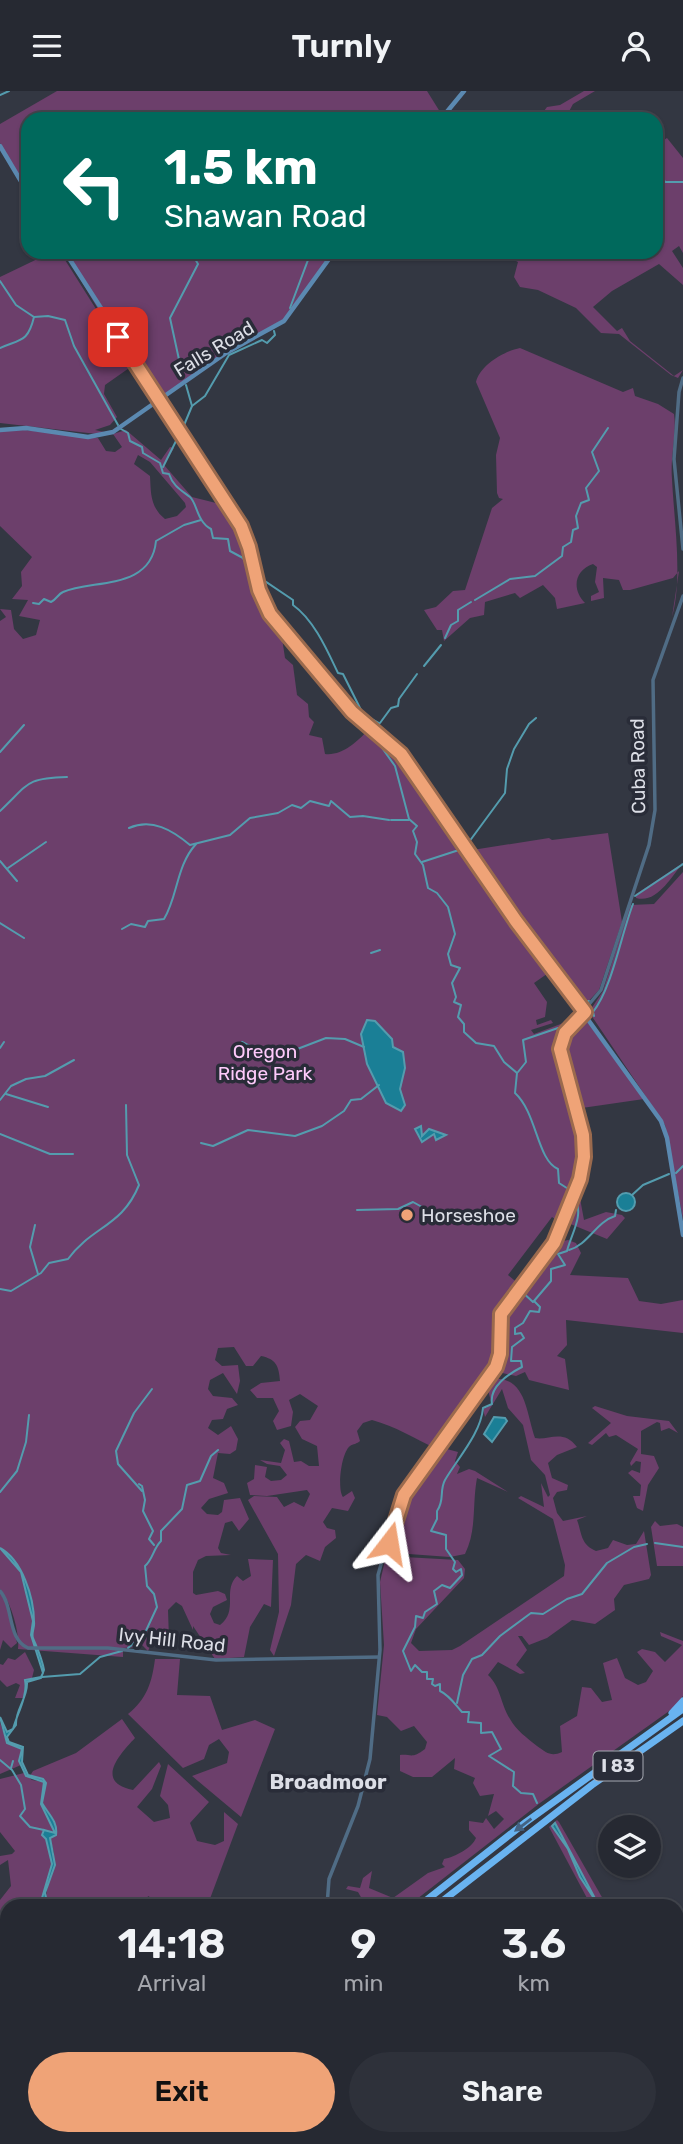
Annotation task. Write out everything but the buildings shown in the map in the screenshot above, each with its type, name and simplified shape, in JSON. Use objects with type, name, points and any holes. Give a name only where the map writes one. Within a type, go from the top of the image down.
[{"type":"highway","points":[[645,1736],[683,1701]]},
{"type":"highway","name":"I 83","points":[[428,1899],[683,1709]]},
{"type":"highway","points":[[555,1814],[683,1724]]},
{"type":"highway","name":"I 83","points":[[445,1899],[555,1814],[683,1724]]},
{"type":"main road","points":[[447,112],[464,91]]},
{"type":"main road","points":[[0,146],[21,181]]},
{"type":"main road","points":[[69,259],[241,526],[265,606],[278,625],[352,712],[379,733],[405,759],[481,871],[585,1012],[664,1127],[683,1235]]},
{"type":"main road","name":"Falls Road","points":[[0,430],[17,427],[97,437],[113,432],[226,353],[265,334],[288,317],[329,259]]},
{"type":"street","points":[[683,377],[678,392],[674,469],[683,549]]},
{"type":"street","name":"Cuba Road","points":[[380,1657],[378,1576],[398,1506],[496,1367],[500,1354],[501,1314],[554,1243],[576,1193],[584,1165],[584,1142],[561,1053],[561,1041],[567,1030],[585,1012],[605,981],[652,832],[655,810],[653,680],[683,596]]},
{"type":"street","name":"Ivy Hill Road","points":[[0,1591],[6,1600],[19,1641],[26,1648],[108,1648],[216,1660],[380,1657]]},
{"type":"street","points":[[328,1899],[329,1879],[356,1812],[368,1772],[380,1657]]},
{"type":"green space","points":[[57,91],[427,91],[440,112],[21,112],[21,179],[0,143],[0,124]]},
{"type":"green space","points":[[584,91],[595,91],[573,104],[569,112],[543,112],[547,107],[560,105]]},
{"type":"green space","points":[[667,138],[683,158],[683,253],[679,246],[672,251],[683,268],[683,285],[659,264],[612,291],[593,307],[617,331],[622,328],[630,341],[674,376],[683,370],[678,378],[671,375],[619,334],[601,333],[576,308],[538,290],[520,287],[514,277],[518,262],[512,259],[663,259],[663,141]]},
{"type":"green space","points":[[37,259],[64,259],[132,366],[105,385],[104,394],[117,417],[110,425],[95,430],[104,432],[97,434],[0,423],[0,277]]},
{"type":"green space","points":[[68,259],[330,259],[289,316],[237,346],[159,399],[119,337],[116,339]]},
{"type":"green space","points":[[520,348],[623,392],[633,388],[635,396],[658,404],[674,414],[672,471],[677,573],[673,578],[630,590],[623,590],[619,580],[603,578],[604,598],[591,601],[591,596],[599,592],[595,582],[597,567],[593,564],[582,571],[577,580],[578,592],[585,603],[557,609],[555,598],[543,585],[520,598],[515,593],[485,602],[484,615],[470,618],[444,641],[442,630],[437,630],[424,610],[436,607],[453,591],[465,590],[492,508],[503,499],[499,498],[497,493],[496,455],[500,438],[476,382],[482,370],[494,360]]},
{"type":"green space","name":"Oregon Ridge Park","points":[[25,430],[98,438],[106,451],[115,452],[122,447],[113,434],[126,430],[161,460],[170,447],[174,448],[164,465],[192,497],[224,505],[244,536],[252,576],[265,609],[282,638],[285,658],[293,665],[297,695],[308,704],[309,717],[314,722],[309,735],[322,738],[325,754],[343,750],[368,730],[381,738],[421,783],[466,851],[549,838],[552,840],[608,833],[622,922],[599,990],[584,1006],[554,969],[534,983],[547,1002],[545,1017],[536,1020],[537,1025],[551,1020],[553,1023],[531,1030],[534,1034],[566,1022],[570,1029],[585,1019],[644,1099],[575,1109],[581,1140],[580,1167],[562,1224],[552,1217],[508,1275],[520,1285],[498,1317],[497,1362],[436,1449],[397,1429],[372,1420],[363,1423],[357,1431],[360,1441],[347,1450],[340,1479],[343,1497],[352,1491],[355,1498],[348,1511],[332,1508],[323,1522],[327,1528],[335,1530],[336,1538],[325,1547],[320,1561],[306,1555],[296,1564],[291,1605],[274,1656],[270,1650],[279,1612],[278,1554],[248,1500],[254,1496],[277,1497],[284,1507],[294,1502],[304,1507],[310,1494],[307,1490],[267,1496],[250,1495],[247,1483],[254,1479],[255,1465],[267,1467],[265,1477],[271,1481],[281,1480],[287,1475],[280,1466],[260,1460],[281,1463],[285,1450],[280,1443],[284,1439],[289,1441],[294,1462],[319,1466],[317,1446],[302,1439],[295,1427],[300,1421],[310,1420],[318,1406],[300,1394],[289,1400],[293,1412],[291,1426],[277,1430],[273,1421],[279,1411],[273,1398],[257,1398],[250,1390],[261,1383],[280,1381],[278,1367],[270,1359],[261,1356],[253,1366],[246,1366],[234,1347],[218,1348],[215,1360],[222,1366],[238,1365],[240,1381],[237,1394],[223,1373],[210,1380],[208,1389],[213,1396],[232,1398],[238,1405],[227,1409],[223,1419],[212,1420],[208,1428],[218,1435],[231,1426],[238,1439],[236,1450],[230,1454],[218,1453],[213,1478],[224,1483],[228,1493],[209,1499],[201,1508],[207,1514],[218,1515],[222,1512],[224,1500],[240,1498],[249,1519],[239,1531],[232,1521],[225,1523],[218,1548],[221,1553],[231,1555],[206,1556],[198,1560],[193,1572],[193,1593],[196,1595],[218,1591],[225,1594],[227,1600],[213,1607],[210,1614],[214,1623],[220,1625],[229,1613],[233,1582],[237,1576],[243,1581],[251,1576],[248,1559],[273,1560],[271,1607],[264,1604],[250,1627],[244,1657],[215,1659],[193,1626],[193,1630],[182,1606],[176,1602],[168,1610],[169,1639],[164,1639],[161,1645],[154,1638],[148,1651],[139,1642],[136,1643],[138,1647],[123,1648],[123,1657],[18,1649],[14,1618],[0,1589],[0,621],[6,617],[0,609],[11,610],[14,629],[23,639],[36,635],[40,620],[19,616],[28,600],[12,599],[22,586],[21,572],[32,557],[0,526],[0,431]],"holes":[[[138,455],[150,462],[185,503],[186,507],[177,516],[165,519],[156,510],[150,476],[134,464]]]},
{"type":"green space","points":[[683,863],[657,893],[644,899],[636,898],[636,894]]},
{"type":"green space","points":[[683,872],[683,1219],[665,1125],[589,1012],[603,991],[630,905],[654,904]]},
{"type":"green space","points":[[579,1193],[584,1220],[606,1212],[625,1218],[607,1239],[568,1223]]},
{"type":"green space","points":[[568,1240],[576,1243],[581,1253],[570,1275],[628,1278],[639,1301],[661,1304],[683,1300],[683,1333],[566,1320],[567,1345],[557,1356],[565,1359],[569,1390],[529,1380],[525,1372],[516,1376],[498,1372],[501,1357],[501,1321],[508,1306],[550,1259],[559,1242]]},
{"type":"green space","points":[[491,1379],[503,1379],[511,1383],[523,1397],[535,1438],[566,1438],[577,1447],[557,1455],[548,1463],[552,1478],[568,1485],[567,1490],[557,1492],[553,1498],[557,1513],[563,1521],[587,1516],[577,1520],[584,1542],[596,1551],[608,1548],[613,1540],[627,1545],[636,1544],[644,1531],[651,1575],[649,1579],[624,1585],[614,1599],[615,1610],[595,1624],[572,1620],[547,1638],[529,1645],[522,1636],[518,1636],[527,1650],[516,1665],[525,1673],[520,1674],[498,1662],[488,1675],[496,1685],[515,1727],[544,1751],[552,1754],[562,1752],[560,1726],[577,1716],[582,1687],[591,1688],[602,1702],[612,1700],[603,1663],[617,1658],[625,1678],[638,1685],[646,1682],[653,1671],[637,1652],[642,1649],[655,1652],[665,1662],[682,1645],[661,1636],[660,1632],[683,1641],[683,1696],[672,1709],[540,1803],[417,1899],[362,1899],[358,1892],[346,1889],[348,1886],[360,1888],[363,1878],[372,1871],[369,1888],[393,1898],[428,1873],[445,1867],[442,1864],[444,1859],[471,1845],[476,1838],[469,1830],[469,1821],[483,1823],[486,1818],[494,1829],[504,1819],[496,1811],[488,1816],[494,1794],[480,1796],[473,1783],[475,1778],[454,1769],[455,1758],[432,1777],[413,1777],[400,1771],[400,1755],[417,1754],[425,1749],[427,1742],[414,1726],[401,1731],[387,1717],[377,1715],[384,1645],[380,1582],[386,1556],[458,1560],[465,1569],[464,1578],[416,1629],[411,1643],[419,1651],[452,1650],[460,1646],[564,1576],[565,1565],[553,1519],[518,1498],[521,1496],[544,1507],[541,1483],[548,1497],[550,1495],[545,1475],[531,1460],[523,1425],[508,1408],[502,1389],[485,1417],[483,1409],[492,1405],[488,1390]]},
{"type":"green space","points":[[595,1406],[627,1416],[669,1421],[678,1433],[669,1428],[661,1431],[660,1423],[657,1422],[641,1431],[641,1454],[654,1456],[659,1468],[648,1485],[643,1511],[637,1508],[633,1496],[640,1496],[641,1485],[628,1473],[632,1470],[640,1473],[641,1462],[636,1461],[631,1466],[630,1463],[638,1449],[616,1435],[609,1437],[606,1433],[592,1445],[588,1443],[611,1423],[592,1408]]},
{"type":"green space","points":[[443,1448],[458,1452],[455,1461],[460,1467],[457,1474],[469,1469],[475,1471],[508,1492],[477,1478],[473,1527],[465,1554],[450,1557],[395,1553],[389,1550],[400,1506]]},
{"type":"green space","points":[[655,1521],[660,1526],[677,1524],[683,1527],[683,1566],[657,1566],[651,1527]]},
{"type":"green space","points":[[0,1593],[7,1604],[17,1643],[11,1648],[3,1640],[0,1650]]},
{"type":"green space","points":[[25,1652],[34,1670],[32,1678],[25,1682],[24,1698],[15,1698],[20,1685],[16,1683],[7,1687],[0,1680],[0,1664],[3,1665],[8,1658],[15,1660]]},
{"type":"green space","points":[[155,1659],[180,1659],[177,1695],[210,1696],[222,1730],[255,1720],[275,1729],[241,1817],[192,1776],[227,1763],[229,1752],[219,1739],[209,1745],[204,1759],[183,1768],[128,1714],[148,1689]]},
{"type":"green space","points":[[122,1719],[135,1738],[117,1759],[113,1774],[115,1781],[133,1790],[159,1762],[161,1766],[152,1789],[137,1807],[154,1822],[170,1818],[168,1805],[160,1796],[168,1764],[209,1802],[190,1823],[197,1841],[215,1845],[224,1841],[224,1812],[238,1824],[210,1899],[150,1899],[149,1896],[144,1899],[45,1899],[54,1853],[50,1838],[57,1832],[54,1820],[42,1803],[46,1782],[30,1776],[33,1771],[76,1753]]},
{"type":"green space","points":[[0,1722],[7,1743],[23,1750],[19,1760],[21,1765],[0,1774]]},
{"type":"green space","points":[[24,1773],[32,1780],[44,1782],[41,1804],[55,1833],[45,1830],[44,1833],[52,1861],[44,1899],[1,1899],[11,1886],[8,1860],[0,1865],[0,1856],[15,1851],[0,1832],[0,1779]]},
{"type":"green space","points":[[557,1820],[559,1822],[603,1899],[587,1899],[549,1827]]},
{"type":"water","points":[[367,1020],[375,1021],[392,1039],[393,1047],[403,1052],[405,1068],[400,1089],[405,1105],[401,1111],[386,1103],[367,1064],[361,1034]]},
{"type":"water","points":[[421,1126],[422,1136],[429,1129],[446,1135],[436,1140],[434,1134],[422,1142],[415,1129]]},
{"type":"water","points":[[626,1193],[632,1196],[635,1202],[632,1208],[626,1211],[620,1208],[617,1202],[620,1196]]},
{"type":"water","points":[[494,1417],[505,1418],[507,1421],[492,1442],[484,1434]]},
{"type":"water","points":[[0,1548],[15,1561],[21,1572]]},
{"type":"water","points":[[21,1572],[29,1591],[33,1612],[34,1624],[33,1636],[42,1661],[43,1673],[31,1635],[33,1621]]},
{"type":"water","points":[[43,1674],[41,1678],[27,1682],[23,1700],[25,1680],[41,1677]]},
{"type":"water","points":[[0,1717],[7,1732],[13,1729],[7,1737],[9,1742],[23,1747],[22,1762],[28,1775],[43,1779],[46,1783],[42,1803],[56,1826],[56,1835],[50,1838],[55,1865],[45,1893],[46,1899],[42,1898],[52,1864],[46,1839],[42,1835],[44,1830],[55,1833],[41,1804],[44,1782],[26,1776],[19,1761],[22,1749],[7,1743]]},
{"type":"water","points":[[555,1823],[595,1899],[580,1877],[568,1849],[552,1826]]},
{"type":"waterway","points":[[0,95],[9,91]]},
{"type":"waterway","points":[[663,178],[665,182],[683,182]]},
{"type":"waterway","points":[[183,378],[170,318],[198,264],[195,259]]},
{"type":"waterway","points":[[290,308],[308,259]]},
{"type":"waterway","points":[[0,281],[16,305],[34,317]]},
{"type":"waterway","points":[[0,348],[26,335],[34,317],[48,316],[65,320],[74,346],[118,425]]},
{"type":"waterway","points":[[182,430],[192,406],[205,396],[229,355],[262,340],[267,343],[275,335],[274,331]]},
{"type":"waterway","points":[[186,385],[192,406]]},
{"type":"waterway","points":[[475,600],[510,579],[535,576],[562,556],[563,547],[571,542],[573,530],[578,528],[576,516],[581,503],[589,500],[586,488],[599,471],[592,452],[608,428]]},
{"type":"waterway","points":[[121,429],[128,433],[130,441],[142,447],[143,453],[160,463],[163,473],[169,474],[175,485],[190,497],[203,522],[211,529],[213,538],[228,539],[230,551],[243,558],[250,571],[293,600],[293,605],[301,611],[319,636],[338,673],[343,674],[363,714],[379,723],[379,731]]},
{"type":"waterway","points":[[163,467],[179,435]]},
{"type":"waterway","points":[[33,603],[39,604],[44,599],[51,602],[63,592],[75,588],[132,576],[152,557],[156,541],[184,525],[201,520]]},
{"type":"waterway","points":[[445,638],[451,625],[458,621],[458,610],[471,602]]},
{"type":"waterway","points":[[424,666],[441,645]]},
{"type":"waterway","points":[[380,723],[391,708],[398,706],[399,699],[417,674]]},
{"type":"waterway","points":[[466,846],[505,793],[507,769],[514,749],[529,724],[536,718]]},
{"type":"waterway","points":[[0,752],[24,725]]},
{"type":"waterway","points":[[378,737],[380,745],[395,766],[409,819],[417,826],[413,831],[417,842],[415,854],[423,865],[428,888],[437,893],[448,907],[455,934],[448,954],[451,965],[460,968],[452,983],[456,997],[454,1002],[461,1005],[458,1017],[464,1024],[464,1032],[476,1043],[494,1046],[504,1062],[517,1073],[515,1093],[528,1112],[546,1156],[558,1169],[559,1183],[573,1192]]},
{"type":"waterway","points":[[0,811],[29,784],[43,779],[67,777]]},
{"type":"waterway","points":[[129,828],[154,825],[190,845],[230,835],[250,818],[278,813],[292,805],[301,808],[310,801],[329,806],[331,801],[350,817],[389,820]]},
{"type":"waterway","points":[[391,820],[409,820]]},
{"type":"waterway","points":[[8,868],[46,842]]},
{"type":"waterway","points":[[122,929],[131,924],[145,927],[148,921],[164,919],[181,871],[196,844]]},
{"type":"waterway","points":[[422,862],[462,849]]},
{"type":"waterway","points":[[0,861],[17,881]]},
{"type":"waterway","points":[[635,896],[683,864]]},
{"type":"waterway","points":[[594,1016],[593,1012],[611,975],[633,904]]},
{"type":"waterway","points":[[0,923],[24,938]]},
{"type":"waterway","points":[[371,953],[380,950]]},
{"type":"waterway","points":[[558,970],[584,1002],[589,1001]]},
{"type":"waterway","points":[[518,1072],[526,1062],[523,1040],[558,1028],[575,1032],[583,1023]]},
{"type":"waterway","points":[[242,1042],[274,1058],[326,1038],[345,1039],[364,1047]]},
{"type":"waterway","points":[[0,1048],[4,1042]]},
{"type":"waterway","points":[[0,1100],[11,1086],[26,1079],[45,1076],[74,1060]]},
{"type":"waterway","points":[[201,1143],[213,1146],[248,1130],[295,1136],[322,1126],[344,1111],[351,1100],[361,1099],[379,1085]]},
{"type":"waterway","points":[[6,1094],[48,1107]]},
{"type":"waterway","points":[[0,1289],[11,1291],[41,1273],[49,1263],[68,1259],[87,1239],[124,1210],[132,1199],[139,1185],[127,1155],[126,1105]]},
{"type":"waterway","points":[[0,1134],[50,1154],[73,1154]]},
{"type":"waterway","points":[[676,1173],[683,1166]]},
{"type":"waterway","points":[[632,1195],[643,1185],[669,1174]]},
{"type":"waterway","points":[[537,1803],[533,1794],[521,1793],[513,1786],[514,1772],[489,1756],[501,1749],[492,1732],[481,1733],[481,1723],[468,1722],[469,1712],[462,1712],[440,1691],[440,1684],[432,1684],[433,1679],[427,1679],[427,1672],[422,1672],[415,1665],[411,1671],[403,1651],[415,1627],[416,1616],[423,1618],[425,1612],[437,1604],[434,1591],[442,1585],[450,1588],[462,1575],[461,1569],[456,1572],[453,1569],[455,1562],[446,1549],[446,1535],[431,1531],[437,1519],[443,1484],[474,1436],[483,1408],[492,1404],[496,1387],[522,1367],[521,1361],[511,1361],[512,1347],[524,1338],[521,1333],[515,1334],[515,1328],[523,1323],[530,1311],[539,1312],[540,1307],[534,1301],[551,1281],[551,1269],[565,1265],[558,1254],[567,1251],[576,1224],[578,1211],[575,1197]]},
{"type":"waterway","points":[[357,1210],[398,1209],[413,1202],[431,1212]]},
{"type":"waterway","points":[[569,1250],[615,1216],[616,1210]]},
{"type":"waterway","points":[[35,1225],[30,1247],[38,1274]]},
{"type":"waterway","points":[[521,1291],[533,1302]]},
{"type":"waterway","points":[[142,1491],[118,1464],[116,1451],[134,1413],[152,1389]]},
{"type":"waterway","points":[[0,1492],[17,1471],[26,1442],[29,1415]]},
{"type":"waterway","points":[[128,1648],[144,1635],[157,1607],[154,1594],[147,1586],[145,1566],[161,1541],[161,1531],[182,1509],[187,1485],[200,1481],[211,1456],[218,1450]]},
{"type":"waterway","points":[[139,1484],[142,1486],[145,1500],[143,1511],[153,1531],[149,1539],[154,1545]]},
{"type":"waterway","points":[[655,1543],[683,1547]]},
{"type":"waterway","points":[[457,1703],[463,1675],[472,1659],[482,1655],[500,1636],[531,1613],[543,1614],[567,1599],[582,1594],[607,1563],[634,1547],[647,1544]]},
{"type":"waterway","points":[[42,1677],[80,1674],[100,1657],[122,1651]]},
{"type":"waterway","points":[[0,1760],[12,1770],[21,1785],[25,1809],[20,1816],[30,1827],[44,1830]]},
{"type":"waterway","points":[[11,1768],[13,1761]]},
{"type":"place","name":"Horseshoe","points":[[407,1215]]},
{"type":"district","name":"Broadmoor","points":[[328,1781]]},
{"type":"route","points":[[118,337],[241,526],[247,539],[259,590],[270,614],[352,712],[390,741],[401,754],[516,921],[585,1012],[565,1033],[560,1049],[584,1142],[584,1165],[578,1186],[554,1243],[501,1314],[498,1327],[500,1354],[496,1367],[404,1495],[398,1506],[389,1543]]}]
